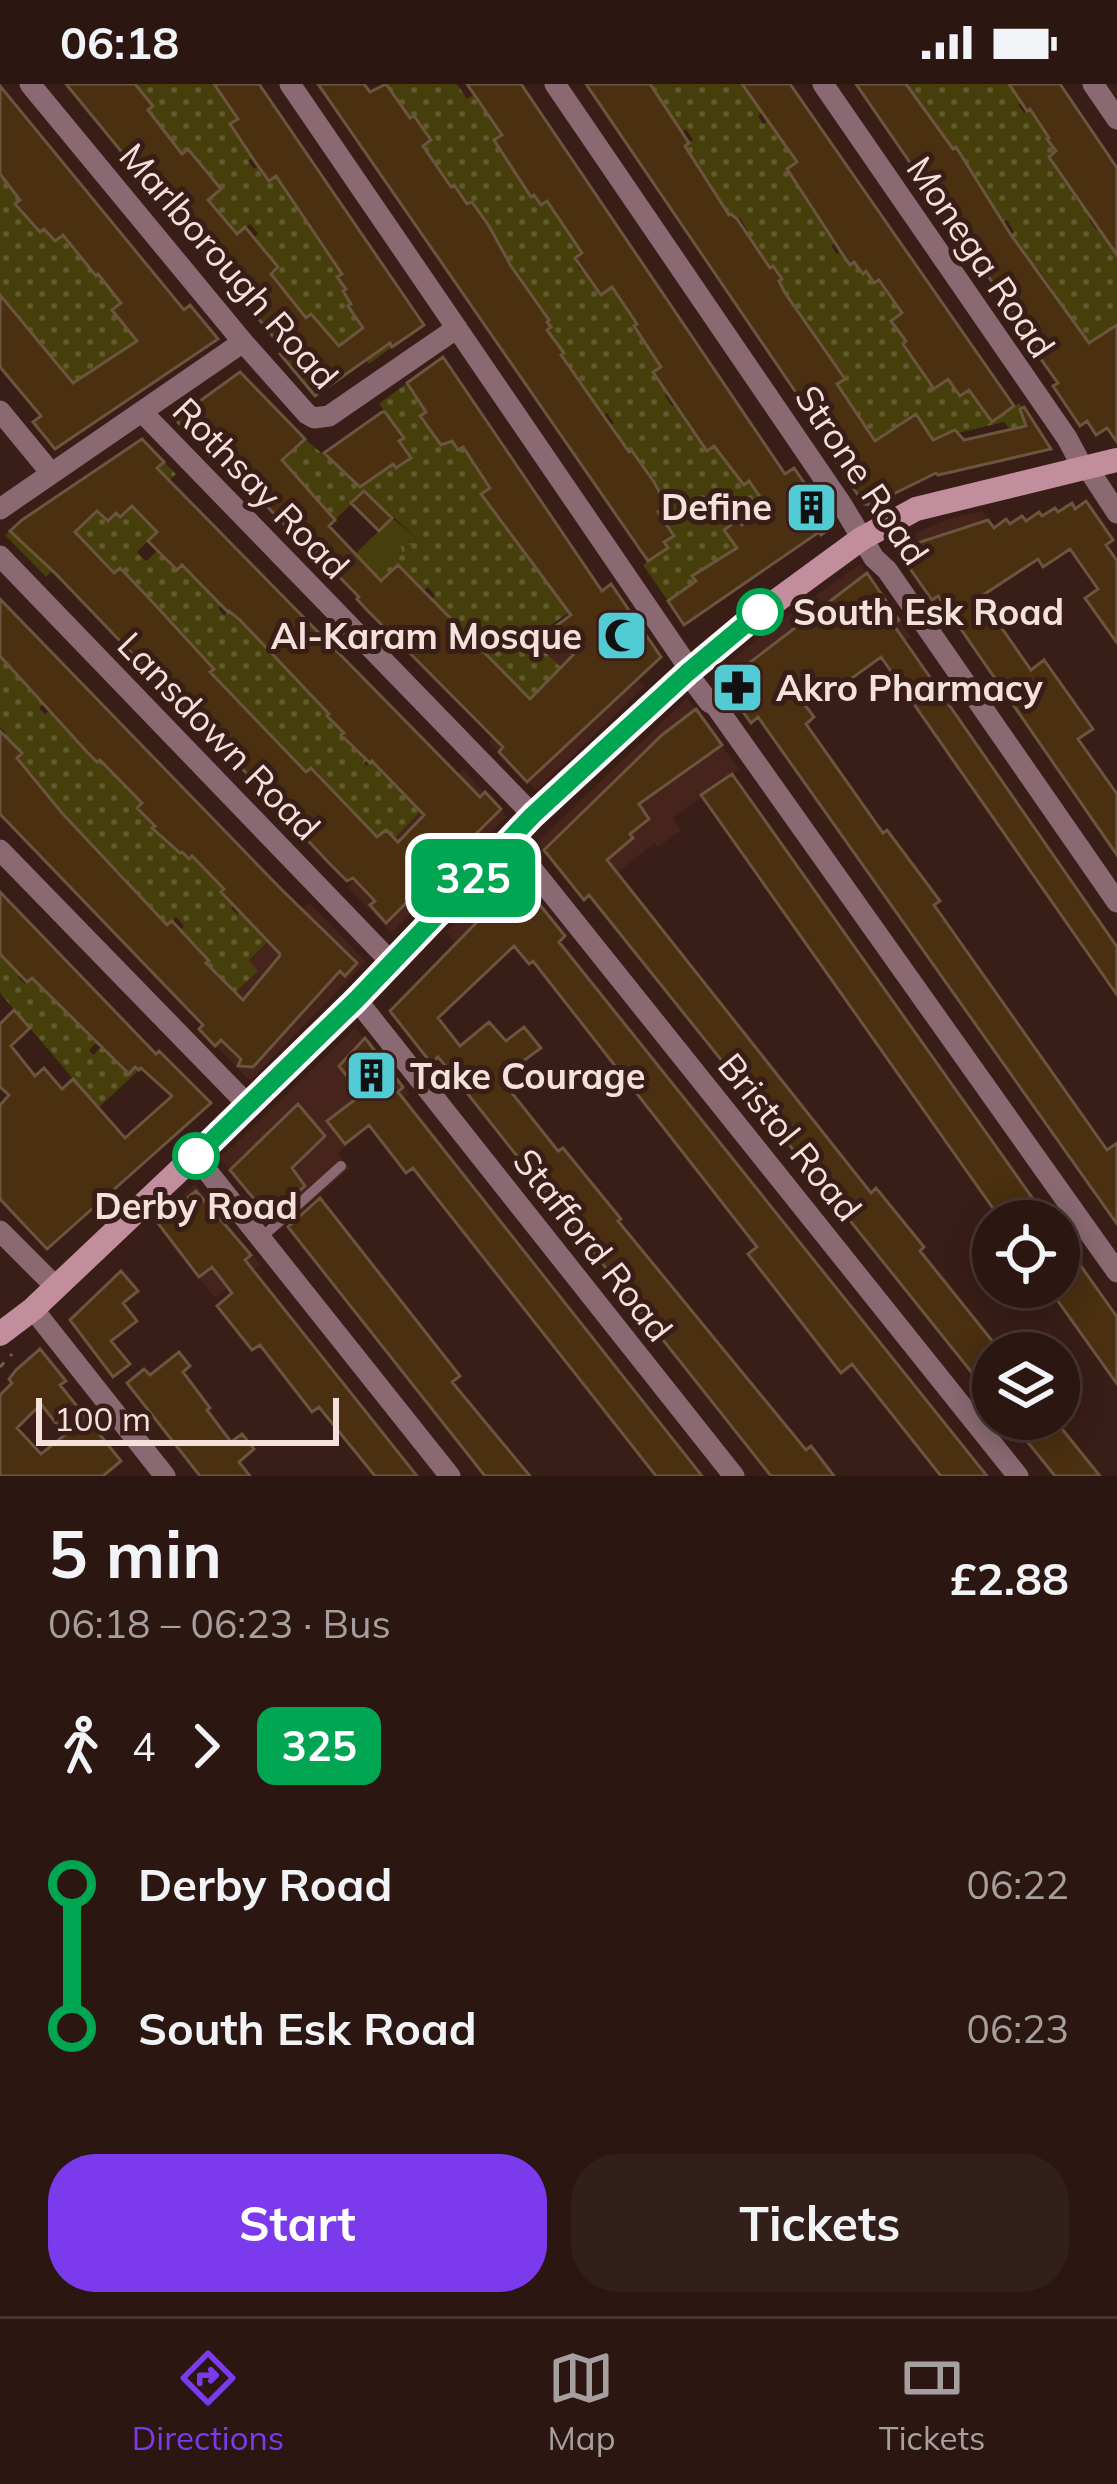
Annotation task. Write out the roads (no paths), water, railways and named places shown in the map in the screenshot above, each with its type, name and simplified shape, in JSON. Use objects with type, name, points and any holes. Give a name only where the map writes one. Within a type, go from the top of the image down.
[{"type":"main road","points":[[0,1350],[56,1287],[356,1000],[533,815],[689,672],[783,595],[861,539],[933,503],[1117,460]]},
{"type":"main road","points":[[0,1334],[33,1310]]},
{"type":"street","name":"Marlborough Road","points":[[30,84],[307,414],[329,416],[457,328]]},
{"type":"street","points":[[290,84],[709,702],[1117,1273]]},
{"type":"street","name":"Strone Road","points":[[555,84],[861,539],[1117,902]]},
{"type":"street","name":"Monega Road","points":[[823,84],[1117,512]]},
{"type":"street","points":[[1093,84],[1117,119]]},
{"type":"street","points":[[0,509],[243,342]]},
{"type":"street","points":[[0,412],[50,473]]},
{"type":"street","name":"Rothsay Road","points":[[142,412],[533,815]]},
{"type":"street","name":"Lansdown Road","points":[[0,556],[391,962]]},
{"type":"street","name":"Bristol Road","points":[[509,840],[1018,1476]]},
{"type":"street","points":[[0,850],[249,1106]]},
{"type":"street","name":"Stafford Road","points":[[356,1000],[734,1476]]},
{"type":"street","points":[[196,1156],[450,1476]]},
{"type":"street","points":[[0,1231],[56,1287]]},
{"type":"street","points":[[33,1310],[165,1476]]},
{"type":"lane","points":[[261,1238],[341,1166]]},
{"type":"place","name":"Define","points":[[811,507]]},
{"type":"place","name":"South Esk Road","points":[[760,612]]},
{"type":"place","name":"Al-Karam Mosque","points":[[621,636]]},
{"type":"place","name":"Akro Pharmacy","points":[[737,688]]},
{"type":"place","name":"Take Courage","points":[[371,1076]]},
{"type":"place","name":"Derby Road","points":[[196,1156]]}]
